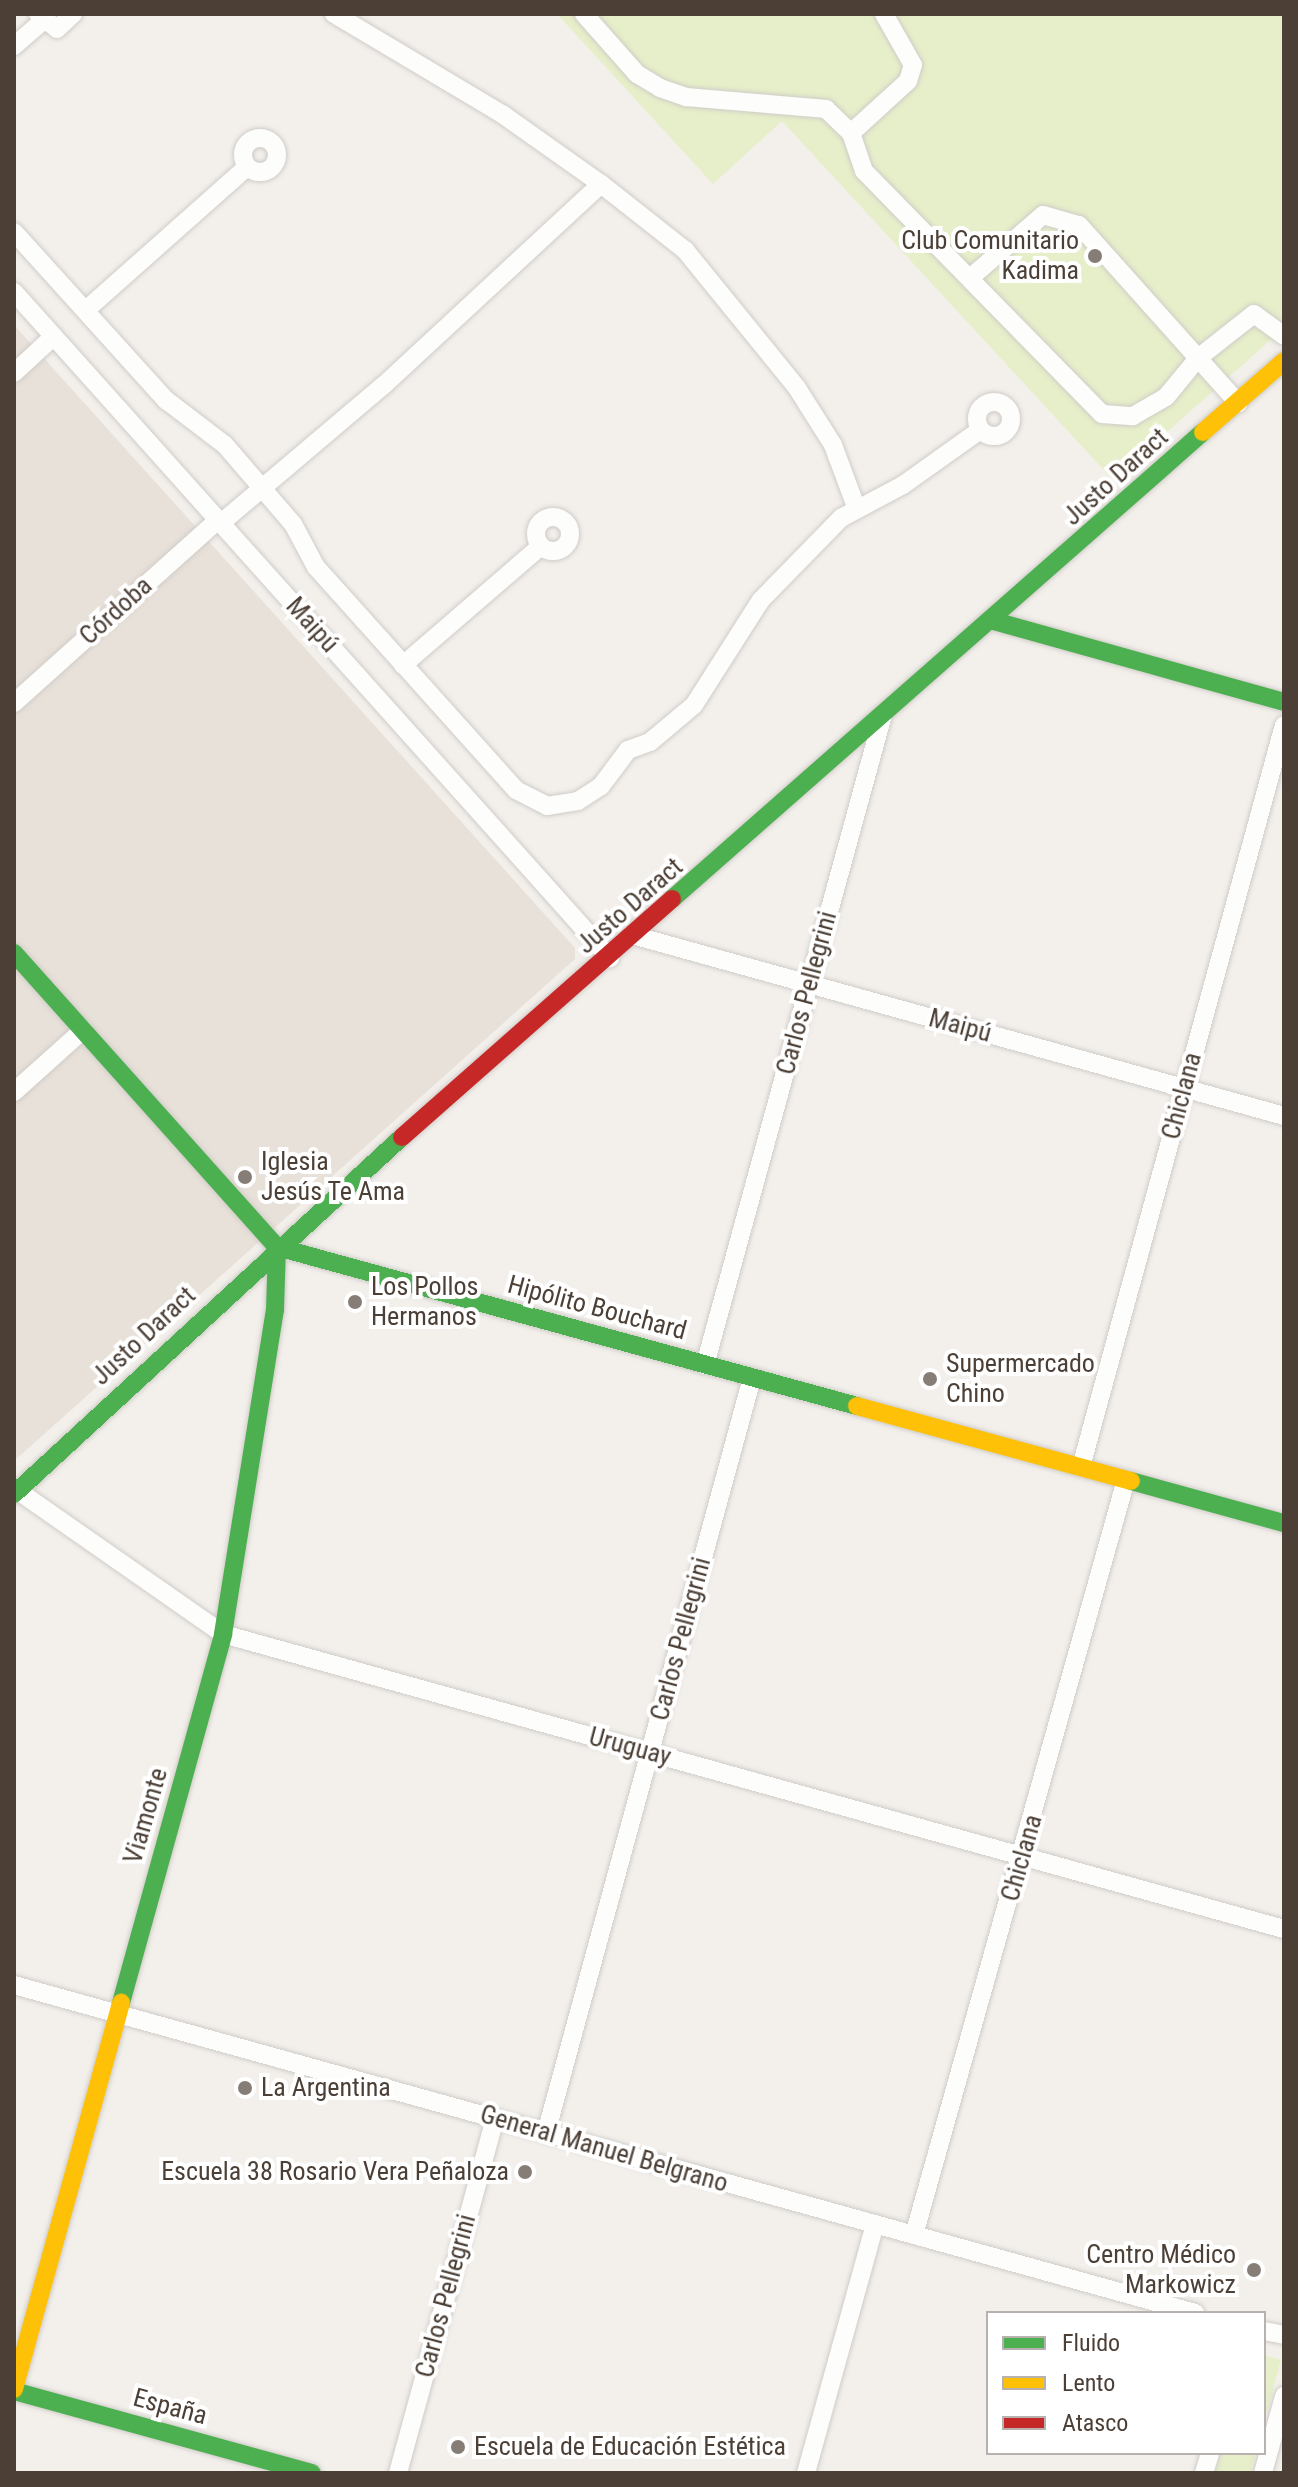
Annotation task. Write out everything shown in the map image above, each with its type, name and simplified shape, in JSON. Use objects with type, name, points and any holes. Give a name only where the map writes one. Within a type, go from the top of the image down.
[{"type":"street","points":[[14,46],[40,18],[62,28],[73,14]]},
{"type":"street","points":[[334,14],[502,114],[601,184],[685,250],[788,376],[833,445],[856,507]]},
{"type":"street","points":[[584,14],[637,74],[660,88],[686,97],[813,105],[851,133],[864,171],[1102,414],[1133,416],[1166,397],[1198,358],[1254,314],[1284,336]]},
{"type":"street","points":[[851,133],[908,81],[913,65],[884,14]]},
{"type":"street","points":[[87,309],[247,167]]},
{"type":"street","name":"Córdoba","points":[[14,703],[219,521],[262,488],[601,184]]},
{"type":"street","points":[[970,278],[1043,215],[1079,225],[1238,403]]},
{"type":"street","points":[[14,232],[87,309],[166,400],[198,421],[262,488],[293,524],[316,567],[516,790],[547,806],[578,801],[601,786],[628,750],[650,742],[694,705],[761,600],[856,507],[903,485],[980,430]]},
{"type":"street","name":"Maipú","points":[[14,292],[610,958]]},
{"type":"street","points":[[14,373],[54,336]]},
{"type":"street","name":"Justo Daract","points":[[15,1491],[277,1247],[636,936],[1284,361]]},
{"type":"street","points":[[403,665],[541,546]]},
{"type":"street","points":[[994,621],[1284,702]]},
{"type":"street","name":"Carlos Pellegrini","points":[[705,1365],[883,714]]},
{"type":"street","name":"Chiclana","points":[[1081,1467],[1284,725]]},
{"type":"street","name":"Maipú","points":[[636,936],[1284,1116]]},
{"type":"street","points":[[14,953],[277,1247]]},
{"type":"street","points":[[14,1092],[83,1030]]},
{"type":"street","name":"Hipólito Bouchard","points":[[277,1247],[1284,1523]]},
{"type":"street","name":"Viamonte","points":[[14,2390],[223,1634],[275,1310],[277,1247]]},
{"type":"street","name":"Carlos Pellegrini","points":[[546,2133],[752,1378]]},
{"type":"street","name":"Chiclana","points":[[914,2235],[1023,1856],[1126,1480]]},
{"type":"street","name":"Uruguay","points":[[15,1491],[223,1634],[1284,1929]]},
{"type":"street","name":"General Manuel Belgrano","points":[[14,1985],[1188,2311]]},
{"type":"street","name":"Carlos Pellegrini","points":[[398,2473],[495,2118]]},
{"type":"street","points":[[806,2473],[875,2224]]},
{"type":"street","name":"España","points":[[14,2390],[312,2473]]},
{"type":"street","points":[[1263,2473],[1284,2396]]},
{"type":"shaded area","points":[[14,325],[575,948],[575,959],[14,1461]]},
{"type":"green space","name":"Club Comunitario Kadima","points":[[557,14],[1284,14],[1284,328],[1113,480],[782,121],[713,184]]},
{"type":"green space","points":[[1266,2356],[1281,2360],[1266,2416]]},
{"type":"green space","points":[[1220,2455],[1255,2455],[1250,2473],[1215,2473]]},
{"type":"traffic: fast","points":[[672,899],[1203,432]]},
{"type":"traffic: fast","points":[[994,621],[1284,702]]},
{"type":"traffic: fast","points":[[14,953],[277,1247],[857,1406]]},
{"type":"traffic: fast","points":[[14,1494],[402,1137]]},
{"type":"traffic: fast","points":[[121,2003],[223,1634],[275,1310],[277,1247]]},
{"type":"traffic: fast","points":[[1131,1481],[1284,1523]]},
{"type":"traffic: fast","points":[[14,2391],[312,2473]]},
{"type":"traffic: slow","points":[[1203,432],[1284,361]]},
{"type":"traffic: slow","points":[[857,1406],[1131,1481]]},
{"type":"traffic: slow","points":[[14,2389],[121,2003]]},
{"type":"traffic: jam","points":[[402,1137],[672,899]]},
{"type":"place","name":"Club Comunitario Kadima","points":[[1095,256]]},
{"type":"place","name":"Iglesia Jesús Te Ama","points":[[245,1177]]},
{"type":"place","name":"Los Pollos Hermanos","points":[[355,1302]]},
{"type":"place","name":"Supermercado Chino","points":[[930,1379]]},
{"type":"place","name":"La Argentina","points":[[245,2088]]},
{"type":"place","name":"Escuela 38 Rosario Vera Peñaloza","points":[[525,2172]]},
{"type":"place","name":"Centro Médico Markowicz","points":[[1254,2270]]},
{"type":"place","name":"Escuela de Educación Estética","points":[[458,2447]]}]
